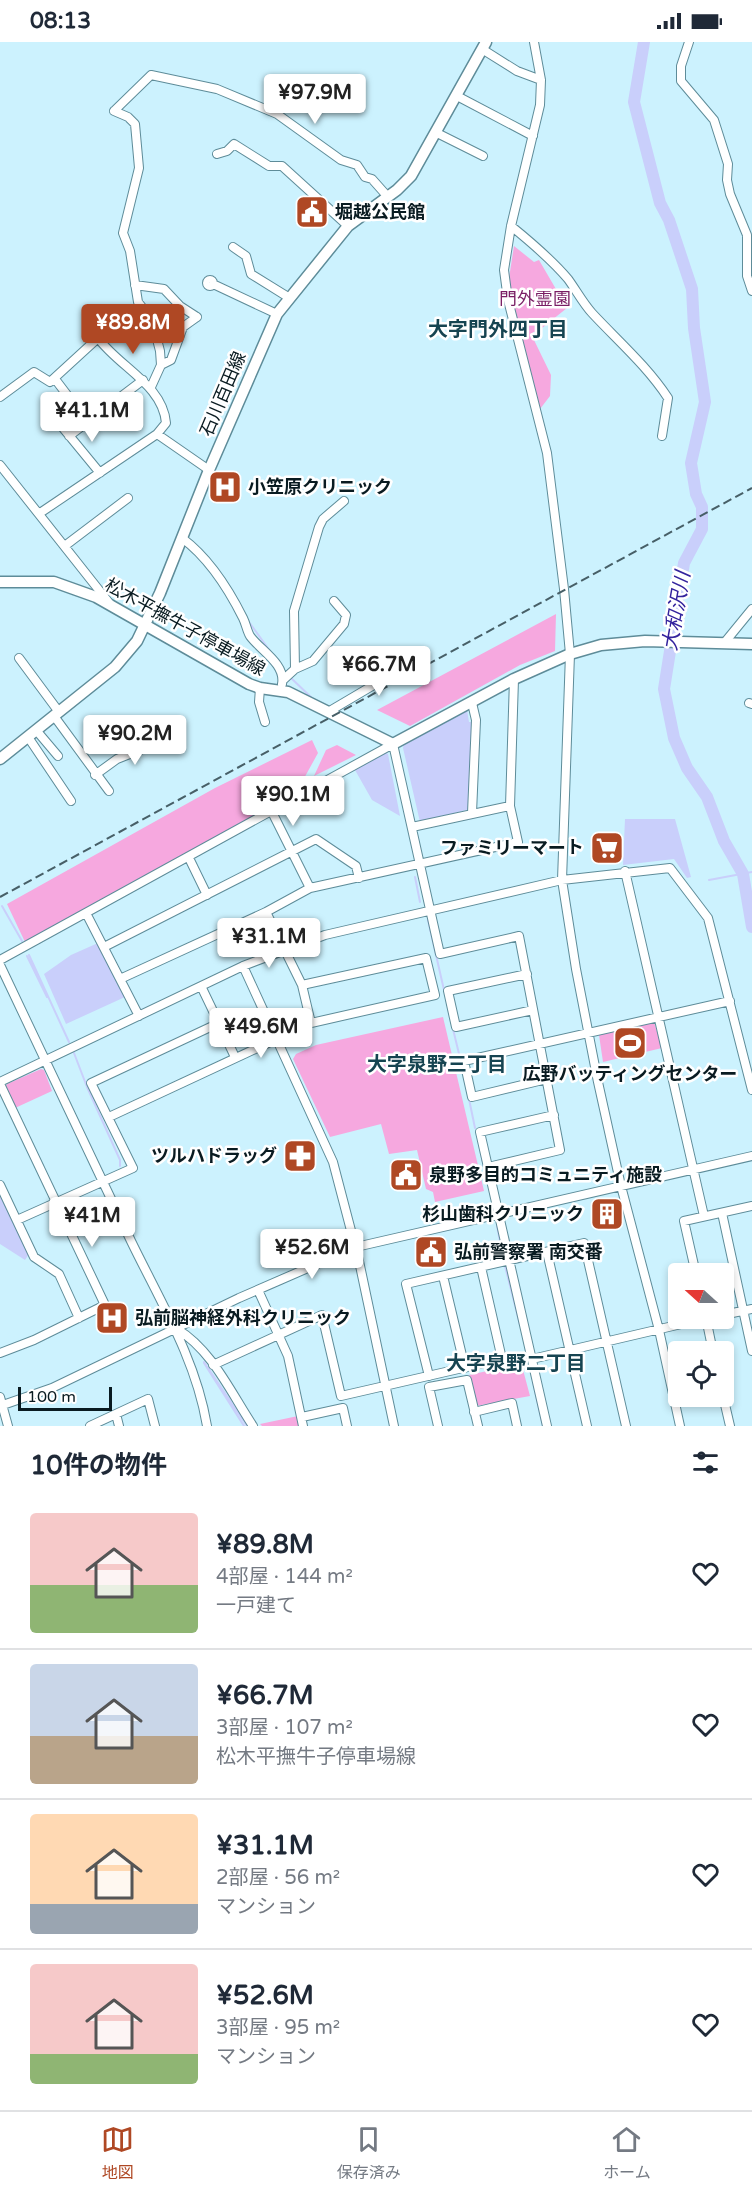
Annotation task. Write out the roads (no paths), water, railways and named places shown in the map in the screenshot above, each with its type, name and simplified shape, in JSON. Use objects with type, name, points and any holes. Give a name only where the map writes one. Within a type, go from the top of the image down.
[{"type":"main road","name":"石川百田線","points":[[0,759],[115,667],[137,641],[277,314],[288,297],[348,226],[388,197],[411,176],[484,45]]},
{"type":"main road","name":"松木平撫牛子停車場線","points":[[0,582],[54,582],[111,605],[260,688],[282,685],[328,712],[393,744]]},
{"type":"main road","points":[[393,744],[514,679],[570,654],[601,645],[645,641],[752,644]]},
{"type":"street","points":[[534,42],[541,80],[540,105],[511,226],[504,270],[505,285],[547,453],[570,654],[562,880],[588,1033],[621,1186],[660,1330],[680,1426]]},
{"type":"street","points":[[689,42],[681,66],[681,81],[714,120],[728,164],[727,180],[730,194],[747,235],[747,276],[752,291]]},
{"type":"street","points":[[484,45],[517,71],[541,80]]},
{"type":"street","points":[[151,387],[161,364],[152,320],[138,302],[130,251],[123,233],[139,168],[135,124],[128,117],[114,111],[151,75],[217,89],[277,114],[341,160],[357,165],[365,177],[372,179],[388,197]]},
{"type":"street","points":[[457,96],[533,136]]},
{"type":"street","points":[[437,133],[483,156]]},
{"type":"street","points":[[217,154],[227,151],[234,144],[269,166],[282,166],[348,226]]},
{"type":"street","points":[[511,226],[545,253],[569,280],[590,311],[658,383],[668,398],[662,436]]},
{"type":"street","points":[[232,247],[246,256],[250,274],[288,297]]},
{"type":"street","points":[[206,281],[277,314]]},
{"type":"street","points":[[135,285],[164,289],[180,306],[197,317],[183,327],[171,360],[161,364]]},
{"type":"street","points":[[0,398],[34,372],[45,381],[55,379],[98,338],[113,357],[151,387],[166,412],[166,423],[156,434],[40,513]]},
{"type":"street","points":[[55,379],[74,404]]},
{"type":"street","points":[[69,436],[143,380]]},
{"type":"street","points":[[63,428],[100,473]]},
{"type":"street","points":[[156,434],[209,470]]},
{"type":"street","points":[[0,465],[66,545],[111,605]]},
{"type":"street","points":[[66,545],[128,498]]},
{"type":"street","points":[[295,669],[294,611],[302,578],[312,556],[323,519],[344,501]]},
{"type":"street","points":[[182,538],[200,551],[211,565],[244,619],[249,635],[265,648],[282,685],[295,669],[313,662],[344,624],[346,615],[334,601]]},
{"type":"street","points":[[725,642],[752,609]]},
{"type":"street","points":[[19,658],[95,775],[109,791]]},
{"type":"street","points":[[328,712],[416,660]]},
{"type":"street","points":[[120,979],[266,912],[310,888],[518,842],[510,806],[514,679]]},
{"type":"street","points":[[260,688],[259,702],[265,722]]},
{"type":"street","points":[[471,703],[476,720],[472,813]]},
{"type":"street","points":[[32,734],[58,756]]},
{"type":"street","points":[[32,734],[62,793],[71,801]]},
{"type":"street","points":[[0,960],[393,744],[440,954],[519,936],[560,1150],[488,1167]]},
{"type":"street","points":[[95,775],[117,759],[142,749],[167,745]]},
{"type":"street","points":[[412,827],[510,806]]},
{"type":"street","points":[[272,812],[310,888]]},
{"type":"street","points":[[104,947],[316,839],[356,866],[359,878]]},
{"type":"street","points":[[189,858],[207,895]]},
{"type":"street","points":[[0,1353],[105,1305],[0,1083],[284,948],[326,935],[562,880],[625,871],[670,868],[708,918],[752,1090]]},
{"type":"street","points":[[625,871],[704,1216]]},
{"type":"street","points":[[266,912],[302,985],[311,1023]]},
{"type":"street","points":[[86,913],[138,1016]]},
{"type":"street","points":[[109,1118],[276,1037],[311,1023],[435,995],[426,958],[302,985]]},
{"type":"street","points":[[0,965],[102,1181],[176,1329],[196,1381],[207,1426]]},
{"type":"street","points":[[243,966],[333,1162],[356,1247],[394,1426]]},
{"type":"street","points":[[527,974],[448,991],[456,1027],[533,1010]]},
{"type":"street","points":[[201,986],[235,1057]]},
{"type":"street","points":[[547,1079],[472,1097],[464,1061],[729,1001]]},
{"type":"street","points":[[17,1220],[133,1168],[91,1083],[219,1023]]},
{"type":"street","points":[[547,1426],[480,1132],[554,1115]]},
{"type":"street","points":[[8,1426],[1,1403],[52,1388],[258,1290],[356,1247],[752,1156]]},
{"type":"street","points":[[0,1185],[34,1257],[59,1274],[79,1318]]},
{"type":"street","points":[[694,1263],[684,1221],[752,1206]]},
{"type":"street","points":[[722,1213],[747,1310],[752,1351]]},
{"type":"street","points":[[429,1376],[406,1284],[584,1243],[626,1426]]},
{"type":"street","points":[[547,1252],[587,1426]]},
{"type":"street","points":[[213,1365],[322,1315],[341,1396],[501,1359],[481,1267]]},
{"type":"street","points":[[443,1276],[465,1368]]},
{"type":"street","points":[[258,1290],[280,1335],[303,1421],[343,1408],[347,1426]]},
{"type":"street","points":[[532,1359],[668,1328]]},
{"type":"street","points":[[176,1329],[190,1337],[213,1365],[253,1426]]},
{"type":"street","points":[[438,1426],[429,1388],[467,1380],[478,1426]]},
{"type":"street","points":[[90,1426],[148,1398],[155,1426]]},
{"type":"street","points":[[474,1412],[512,1403],[517,1426]]},
{"type":"street","points":[[726,1407],[730,1426]]},
{"type":"street","points":[[116,1414],[119,1426]]},
{"type":"water","points":[[467,710],[469,722],[473,722],[470,809],[420,822],[403,748],[404,743]]},
{"type":"water","points":[[386,753],[400,816],[372,800],[355,770]]},
{"type":"water","points":[[625,819],[675,819],[691,877],[687,878],[674,859],[623,865]]},
{"type":"water","points":[[98,943],[125,997],[66,1024],[44,974],[71,955]]},
{"type":"water","points":[[0,1192],[29,1254],[25,1260],[0,1244]]},
{"type":"waterway","name":"大和沢川","points":[[644,42],[634,102],[660,203],[669,220],[692,289],[694,328],[705,402],[691,463],[696,494],[702,507],[702,529],[684,563],[664,689],[674,738],[687,768],[707,797],[724,841],[743,874],[752,927]]},
{"type":"waterway","points":[[249,622],[270,651]]},
{"type":"waterway","points":[[291,678],[313,699]]},
{"type":"waterway","points":[[709,880],[752,872]]},
{"type":"waterway","points":[[415,877],[420,902]]},
{"type":"waterway","points":[[2,906],[22,941]]},
{"type":"waterway","points":[[428,920],[444,990]]},
{"type":"waterway","points":[[29,955],[69,1042]]},
{"type":"waterway","points":[[27,956],[47,997]]},
{"type":"waterway","points":[[453,1029],[460,1058]]},
{"type":"waterway","points":[[74,1053],[120,1160],[120,1166]]},
{"type":"waterway","points":[[469,1099],[475,1128]]},
{"type":"waterway","points":[[478,1140],[487,1181]]},
{"type":"waterway","points":[[497,1226],[503,1256]]},
{"type":"waterway","points":[[505,1266],[520,1325]]},
{"type":"waterway","points":[[204,1362],[247,1426]]},
{"type":"waterway","points":[[204,1363],[244,1426]]},
{"type":"waterway","points":[[533,1382],[543,1426]]},
{"type":"railway","points":[[0,897],[752,488]]},
{"type":"place","name":"堀越公民館","points":[[312,212]]},
{"type":"place","name":"小笠原クリニック","points":[[225,487]]},
{"type":"place","name":"ファミリーマート","points":[[607,848]]},
{"type":"place","name":"広野バッティングセンター","points":[[630,1043]]},
{"type":"place","name":"ツルハドラッグ","points":[[300,1156]]},
{"type":"place","name":"泉野多目的コミュニティ施設","points":[[406,1175]]},
{"type":"place","name":"杉山歯科クリニック","points":[[607,1214]]},
{"type":"place","name":"弘前警察署 南交番","points":[[431,1252]]},
{"type":"place","name":"弘前脳神経外科クリニック","points":[[112,1318]]},
{"type":"district","name":"大字門外四丁目","points":[[498,329]]},
{"type":"district","name":"大字泉野三丁目","points":[[437,1064]]},
{"type":"district","name":"大字泉野二丁目","points":[[516,1363]]},
{"type":"park label","name":"門外霊園","points":[[535,299]]}]
